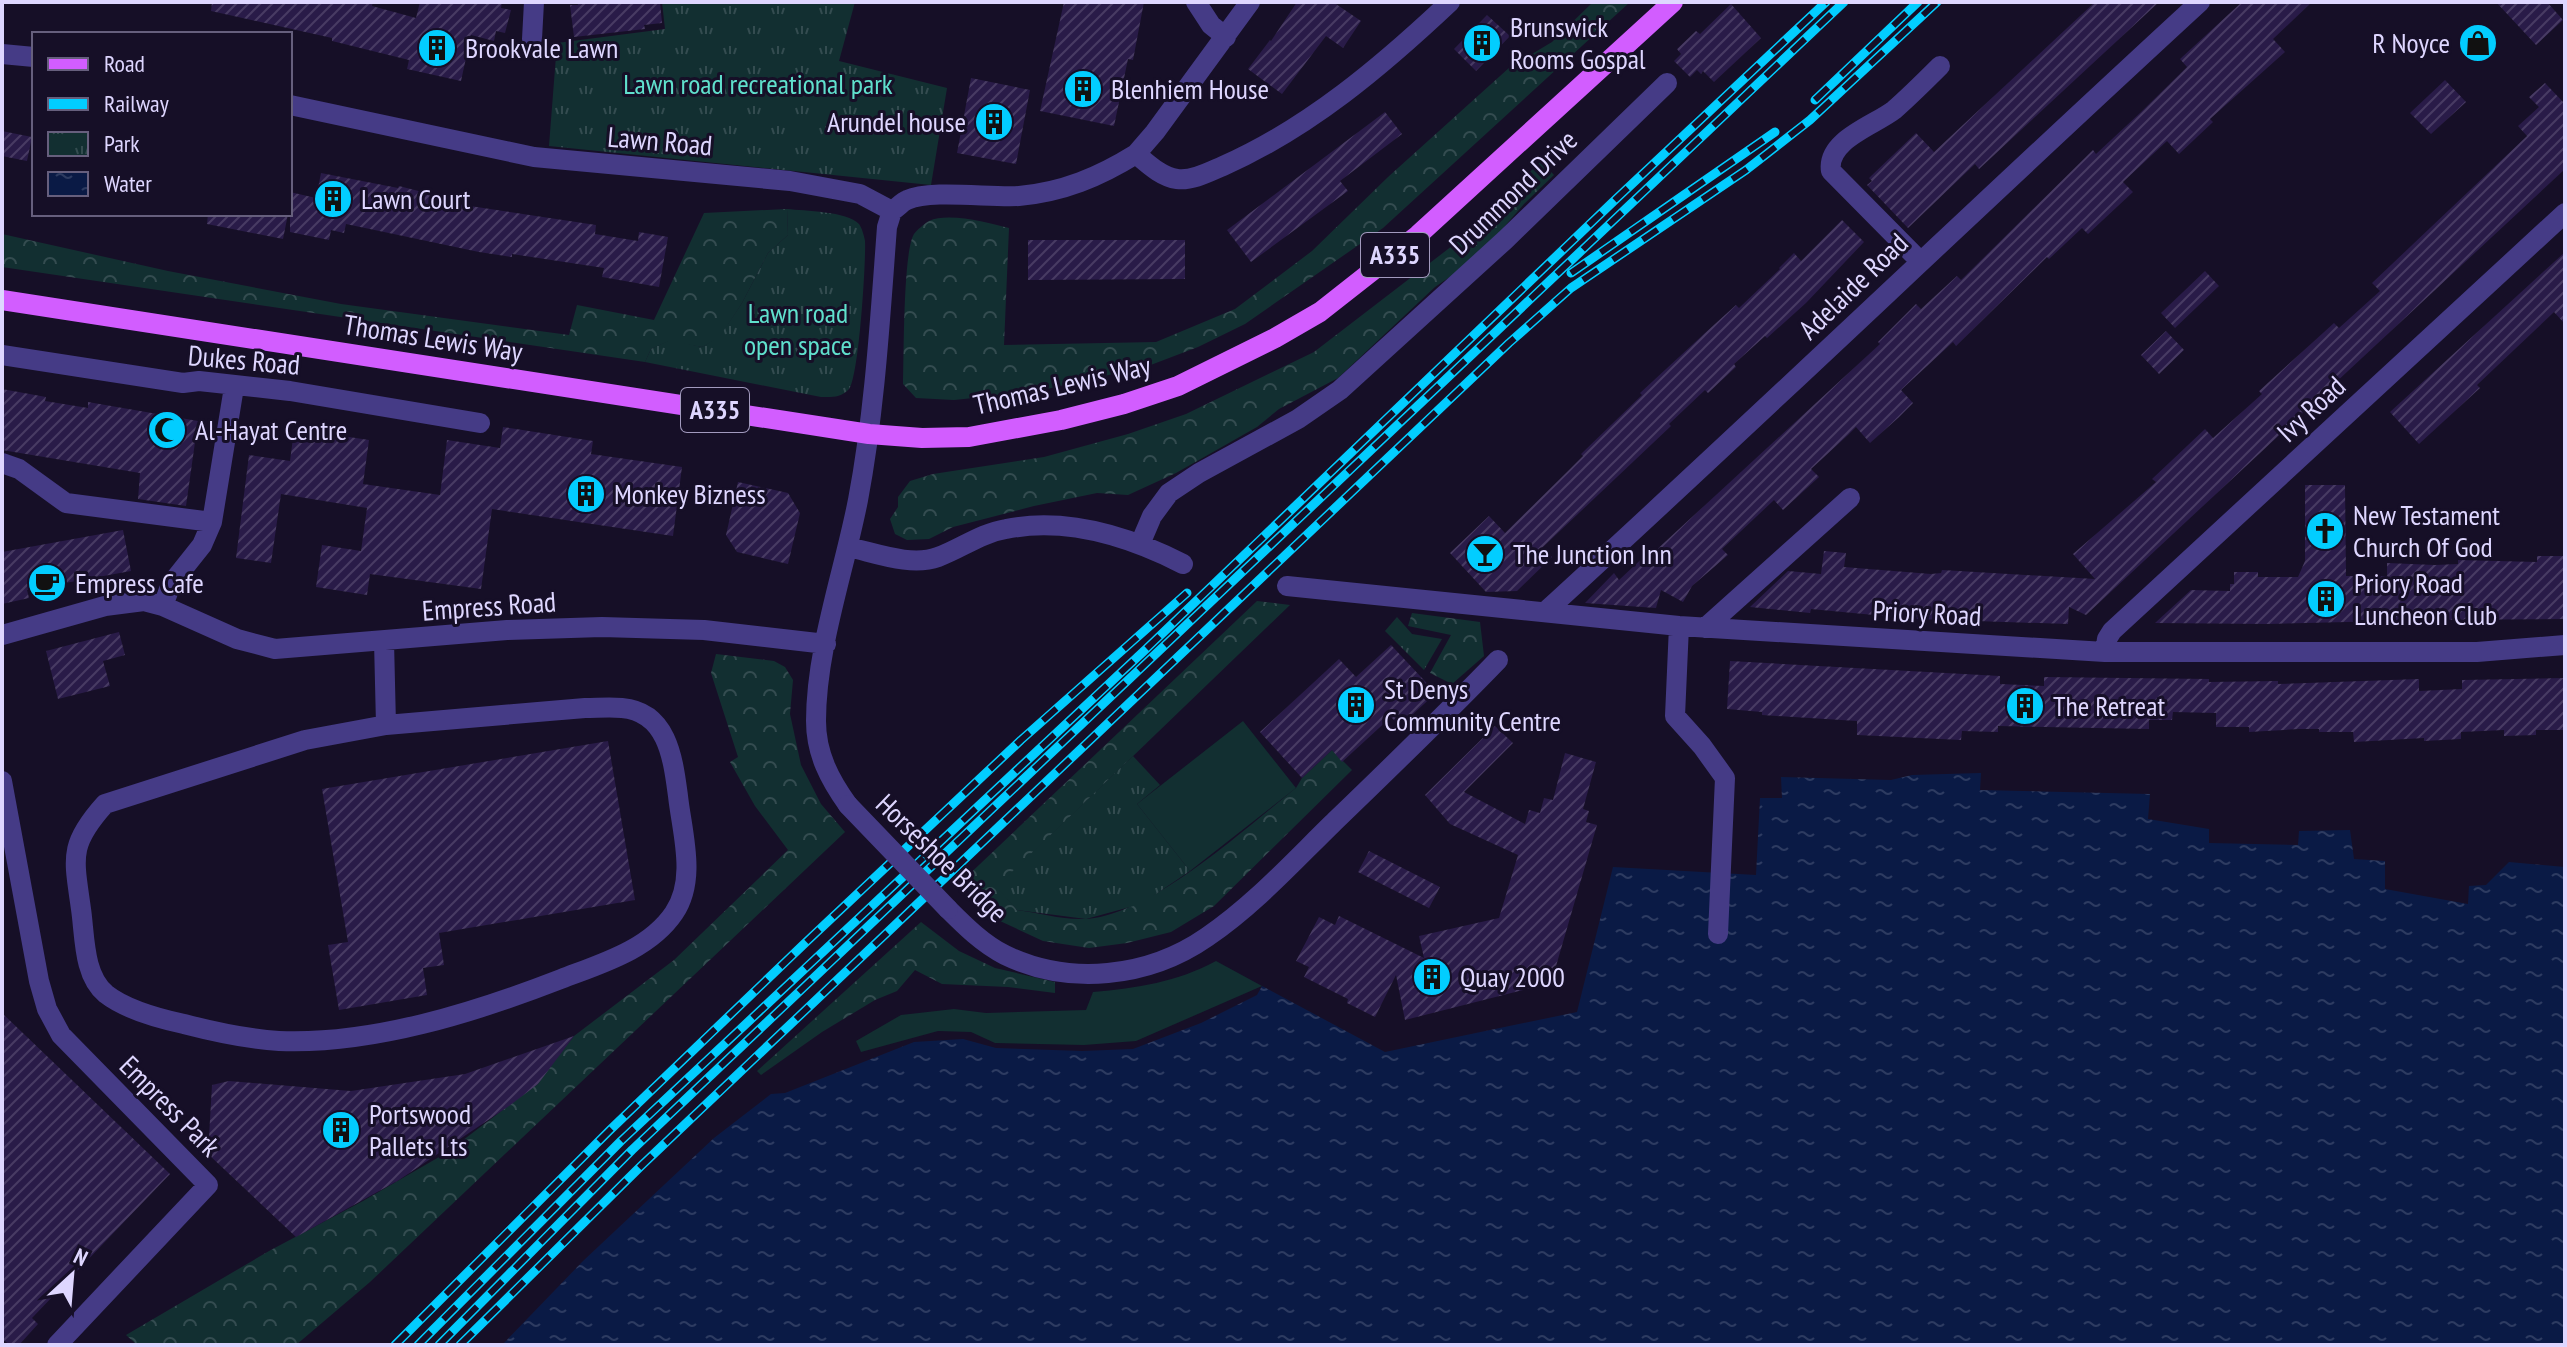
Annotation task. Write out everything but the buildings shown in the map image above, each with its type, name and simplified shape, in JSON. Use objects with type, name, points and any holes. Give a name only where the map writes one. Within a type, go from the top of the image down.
[{"type":"main road","name":"Thomas Lewis Way","points":[[2,300],[869,434],[922,438],[969,437],[1061,420],[1178,386],[1320,312],[1418,235],[1673,2]]},
{"type":"street","points":[[532,39],[534,2]]},
{"type":"street","points":[[1196,2],[1211,25],[1226,37]]},
{"type":"street","points":[[869,434],[887,227],[892,211],[908,199],[932,195],[1020,195],[1073,186],[1107,172],[1136,154],[1155,132],[1250,2]]},
{"type":"street","points":[[1136,154],[1165,176],[1177,179],[1190,178],[1261,149],[1308,121],[1409,40],[1450,2]]},
{"type":"street","name":"Adelaide Road","points":[[1545,612],[2200,2]]},
{"type":"street","points":[[2,54],[32,57]]},
{"type":"street","points":[[1920,261],[1831,171],[1829,162],[1832,154],[1862,128],[1895,109],[1940,66]]},
{"type":"street","name":"Drummond Drive","points":[[1140,544],[1152,516],[1169,493],[1199,473],[1298,419],[1340,390],[1505,240],[1667,83]]},
{"type":"street","name":"Lawn Road","points":[[292,105],[534,157],[790,181],[860,194],[892,211]]},
{"type":"street","name":"Ivy Road","points":[[2105,652],[2112,631],[2565,213]]},
{"type":"street","name":"Dukes Road","points":[[2,355],[183,383],[199,381],[290,391],[480,423]]},
{"type":"street","points":[[163,606],[171,584],[202,545],[212,522],[234,387]]},
{"type":"street","name":"Horseshoe Bridge","points":[[869,434],[819,682],[817,736],[830,779],[848,805],[972,933],[1002,954],[1058,973],[1085,976],[1142,967],[1206,938],[1250,903],[1440,721],[1498,660]]},
{"type":"street","points":[[2,463],[19,469],[66,503],[212,522]]},
{"type":"street","points":[[1705,628],[1850,498]]},
{"type":"street","points":[[848,547],[917,560],[938,557],[992,532],[1045,526],[1100,533],[1140,544],[1183,564]]},
{"type":"street","name":"Priory Road","points":[[1287,586],[1679,626],[2105,652],[2477,652],[2565,645]]},
{"type":"street","name":"Empress Road","points":[[2,635],[125,602],[144,601],[163,606],[237,639],[275,649],[507,630],[659,627],[752,634],[826,644]]},
{"type":"street","points":[[1679,626],[1675,716],[1725,778],[1718,934]]},
{"type":"street","points":[[384,641],[386,725]]},
{"type":"street","points":[[585,708],[625,708],[651,719],[667,740],[673,760],[688,879],[675,913],[649,939],[607,962],[420,1025],[346,1037],[281,1041],[219,1033],[152,1017],[106,994],[91,975],[74,861],[79,840],[105,804],[305,740],[386,725],[585,708]]},
{"type":"street","name":"Empress Park","points":[[2,781],[39,981],[47,1009],[61,1035],[208,1185],[57,1345]]},
{"type":"green space","name":"Lawn road recreational park","points":[[662,2],[855,2],[839,61],[947,88],[931,185],[549,146],[557,43],[665,29]]},
{"type":"green space","points":[[1593,2],[1630,2],[1383,228],[1245,324],[1198,347],[1148,366],[1038,391],[954,400],[916,398],[903,384],[910,245],[915,233],[929,221],[958,218],[1009,228],[1004,345],[1156,342],[1235,309],[1312,251],[1388,177],[1510,67],[1552,42]]},
{"type":"green space","points":[[1541,161],[1554,175],[1497,235],[1457,272],[1435,287],[1338,378],[1279,409],[1257,427],[1176,473],[1128,495],[1097,493],[1034,506],[953,527],[929,539],[907,540],[895,534],[890,519],[898,507],[898,497],[910,481],[933,474],[1044,457],[1128,434],[1186,414],[1314,352],[1465,236]]},
{"type":"green space","points":[[787,209],[788,235],[768,253],[720,337],[702,347],[669,341],[651,349],[645,362],[2,267],[2,234],[168,271],[341,304],[569,335],[577,305],[654,320],[704,213]]},
{"type":"green space","name":"Lawn road open space","points":[[787,209],[845,216],[859,224],[863,232],[865,253],[861,318],[856,364],[849,389],[833,397],[821,397],[645,362],[651,349],[670,340],[702,347],[720,336],[742,303],[768,253],[788,235]]},
{"type":"green space","points":[[1257,601],[1290,605],[997,887],[1017,910],[1076,919],[1110,914],[1138,903],[1195,868],[1296,788],[1302,778],[1332,750],[1352,770],[1214,906],[1171,932],[1089,948],[1043,941],[1000,921],[960,883]]},
{"type":"green space","points":[[1412,613],[1480,622],[1484,656],[1452,684],[1430,673],[1451,635],[1408,626]]},
{"type":"green space","points":[[1397,617],[1412,634],[1442,639],[1424,670],[1385,631]]},
{"type":"green space","points":[[716,654],[774,661],[785,667],[793,680],[790,714],[801,765],[821,804],[845,832],[370,1282],[296,1345],[137,1345],[126,1335],[446,1153],[537,1084],[574,1036],[674,960],[788,850],[755,806],[730,762],[738,757],[711,673]]},
{"type":"green space","points":[[1243,721],[1296,788],[1190,871],[1137,804]]},
{"type":"green space","points":[[1133,756],[1160,785],[1137,804],[1190,871],[1141,904],[1086,919],[1017,910],[996,887]]},
{"type":"green space","points":[[921,922],[959,951],[995,968],[1055,982],[1055,993],[942,984],[915,970],[897,991],[875,1000],[822,1032],[761,1075],[757,1071]]},
{"type":"green space","points":[[1216,961],[1262,986],[1136,1041],[1084,1045],[995,1043],[971,1032],[938,1031],[861,1052],[856,1041],[901,1015],[954,1009],[986,1013],[1086,1010],[1093,992],[1156,983]]},
{"type":"water","points":[[1981,773],[1980,790],[2150,794],[2148,819],[2209,829],[2209,843],[2298,845],[2299,831],[2350,830],[2354,859],[2385,861],[2385,889],[2468,904],[2469,886],[2486,885],[2509,862],[2565,867],[2565,1345],[502,1345],[583,1261],[714,1138],[771,1094],[785,1093],[914,1042],[963,1039],[996,1048],[1133,1049],[1201,1023],[1257,995],[1262,986],[1385,1052],[1577,1012],[1613,867],[1756,875],[1760,798],[1782,798],[1781,777],[1891,780],[1912,775]]},
{"type":"railway","points":[[418,1345],[621,1141],[1145,650],[1826,2]]},
{"type":"railway","points":[[439,1345],[632,1150],[1844,2]]},
{"type":"railway","points":[[1815,100],[1918,2]]},
{"type":"railway","points":[[460,1345],[641,1166],[1509,343],[1571,288],[1746,170],[1810,120],[1937,2]]},
{"type":"railway","points":[[1571,273],[1775,132]]},
{"type":"railway","points":[[395,1345],[610,1130],[803,945],[1021,740],[1187,593]]},
{"type":"place","name":"Brunswick Rooms Gospal","points":[[1482,43]]},
{"type":"place","name":"R Noyce","points":[[2478,43]]},
{"type":"place","name":"Brookvale Lawn","points":[[437,48]]},
{"type":"place","name":"Blenhiem House","points":[[1083,89]]},
{"type":"place","name":"Arundel house","points":[[994,122]]},
{"type":"place","name":"Lawn Court","points":[[333,199]]},
{"type":"place","name":"Al-Hayat Centre","points":[[167,430]]},
{"type":"place","name":"Monkey Bizness","points":[[586,494]]},
{"type":"place","name":"New Testament Church Of God","points":[[2325,531]]},
{"type":"place","name":"The Junction Inn","points":[[1485,554]]},
{"type":"place","name":"Empress Cafe","points":[[47,583]]},
{"type":"place","name":"Priory Road Luncheon Club","points":[[2326,599]]},
{"type":"place","name":"St Denys Community Centre","points":[[1356,705]]},
{"type":"place","name":"The Retreat","points":[[2025,706]]},
{"type":"place","name":"Quay 2000","points":[[1432,977]]},
{"type":"place","name":"Portswood Pallets Lts","points":[[341,1130]]}]
